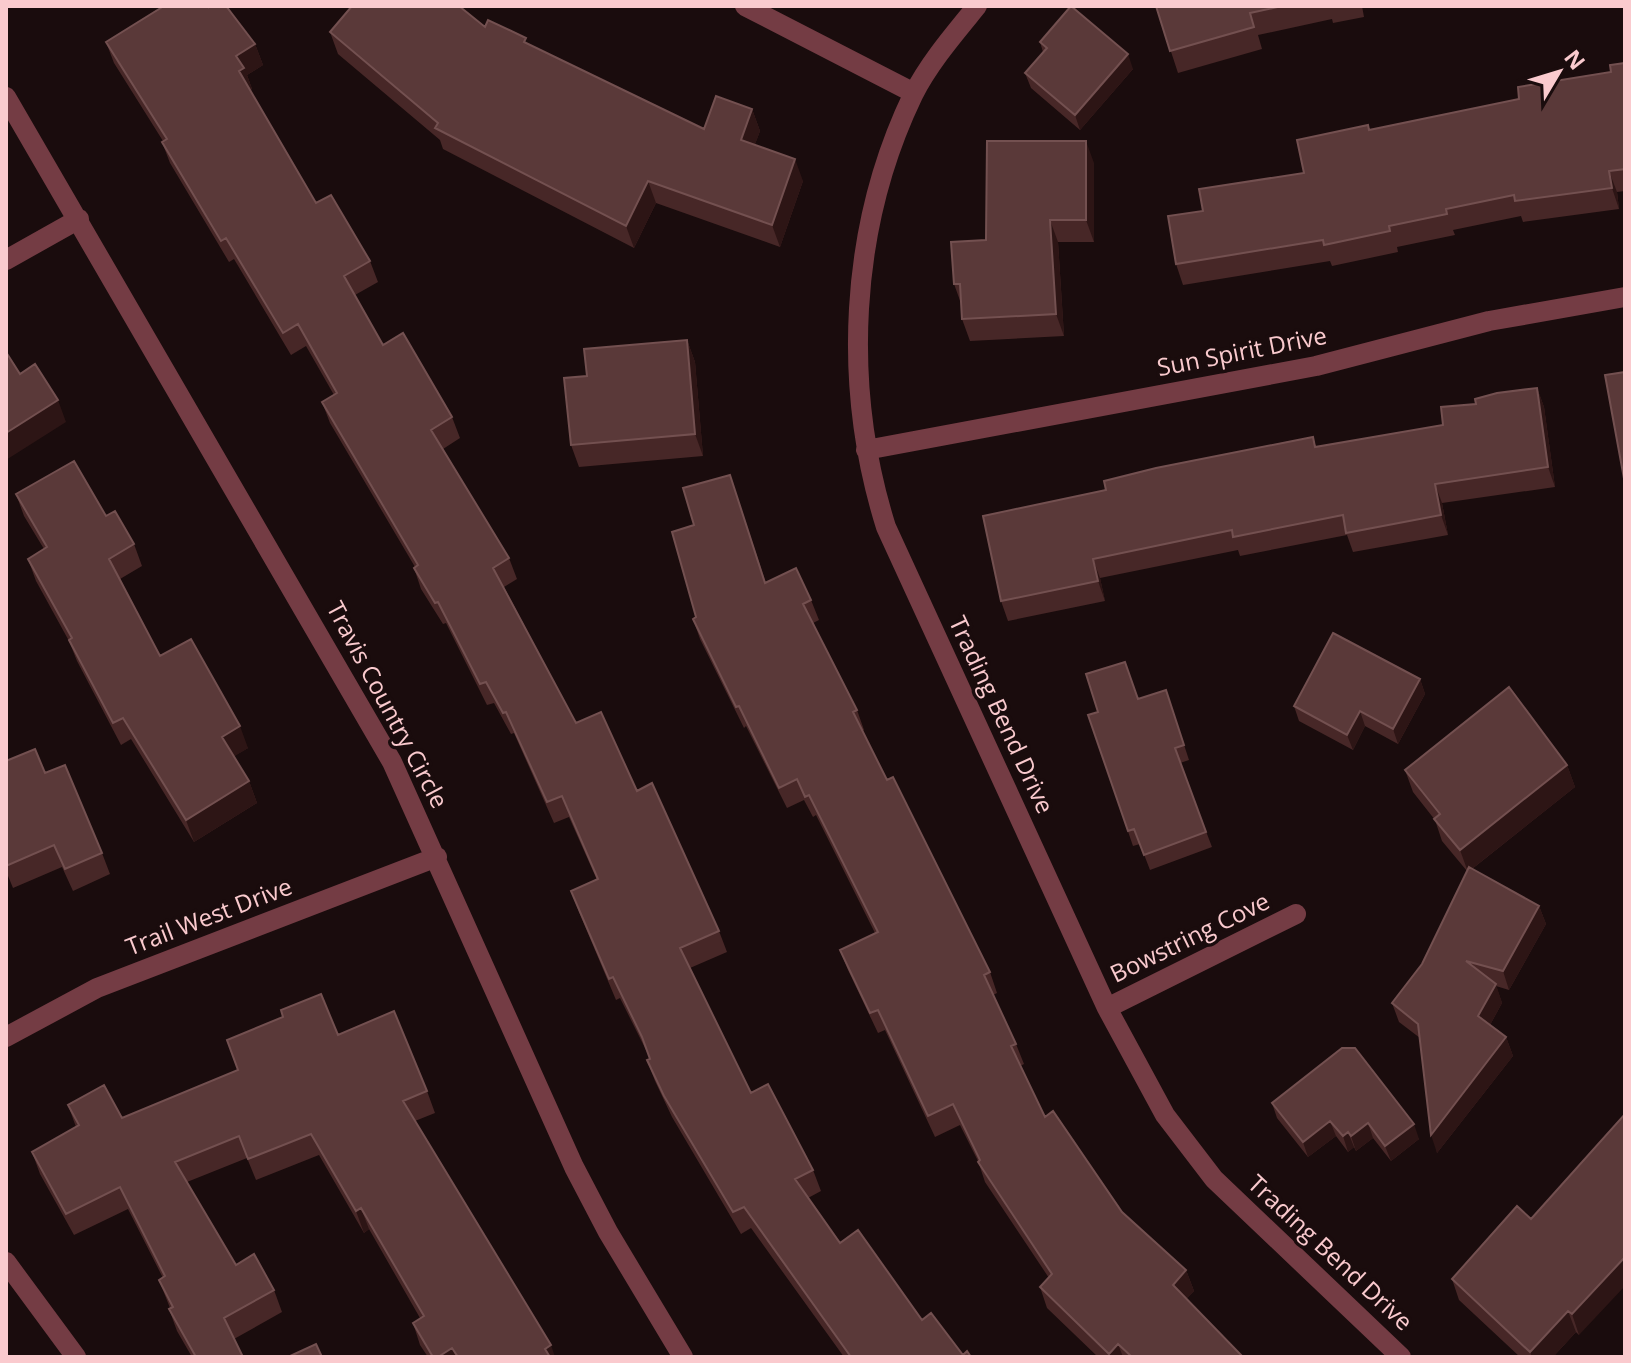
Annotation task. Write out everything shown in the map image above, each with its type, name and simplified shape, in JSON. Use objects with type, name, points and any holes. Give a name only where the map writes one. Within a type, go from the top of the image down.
[{"type":"street","points":[[745,6],[914,93]]},
{"type":"street","name":"Trading Bend Drive","points":[[977,6],[914,93],[889,157],[862,269],[857,371],[866,450],[886,527],[1107,1008],[1165,1115],[1214,1179],[1401,1357]]},
{"type":"street","name":"Travis Country Circle","points":[[6,97],[392,762],[437,857],[527,1069],[574,1167],[608,1232],[683,1357]]},
{"type":"street","points":[[6,260],[79,219]]},
{"type":"street","name":"Sun Spirit Drive","points":[[866,450],[1316,366],[1489,321],[1625,297]]},
{"type":"street","name":"Trail West Drive","points":[[6,1037],[97,988],[437,857]]},
{"type":"street","name":"Bowstring Cove","points":[[1107,1008],[1296,914]]},
{"type":"street","points":[[6,1262],[76,1357]]},
{"type":"building","points":[[164,6],[226,6],[255,44],[236,56],[244,68],[239,71],[316,203],[331,195],[370,261],[344,276],[383,345],[403,333],[452,417],[431,430],[509,558],[493,568],[576,723],[601,712],[637,791],[652,783],[719,931],[680,948],[751,1093],[768,1084],[813,1170],[795,1179],[840,1243],[858,1230],[922,1320],[931,1313],[963,1355],[967,1351],[971,1357],[851,1357],[744,1207],[733,1212],[664,1096],[647,1060],[650,1059],[642,1037],[613,977],[609,979],[571,891],[598,879],[562,796],[547,802],[506,712],[503,713],[486,682],[480,684],[438,602],[435,603],[414,568],[418,565],[322,402],[337,393],[298,324],[283,333],[226,238],[221,241],[162,142],[167,139],[106,42]]},
{"type":"building","points":[[352,6],[459,6],[485,27],[488,20],[526,38],[524,42],[704,129],[716,96],[752,109],[741,140],[795,159],[772,225],[648,181],[626,226],[435,128],[438,123],[330,32]]},
{"type":"building","points":[[1071,6],[1128,54],[1075,115],[1025,73],[1047,48],[1040,42]]},
{"type":"building","points":[[1156,6],[1282,6],[1250,13],[1254,27],[1170,51]]},
{"type":"building","points":[[1625,63],[1625,169],[1609,171],[1612,188],[1515,201],[1514,195],[1446,209],[1447,214],[1389,226],[1390,231],[1324,245],[1323,240],[1176,264],[1168,216],[1203,211],[1199,189],[1304,173],[1297,140],[1368,125],[1369,130],[1519,99],[1518,87],[1611,72],[1610,65]]},
{"type":"building","points":[[987,141],[1086,141],[1086,220],[1050,220],[1056,314],[962,319],[960,284],[954,284],[951,242],[986,240]]},
{"type":"building","points":[[687,340],[695,434],[571,445],[564,378],[587,376],[584,349]]},
{"type":"building","points":[[6,352],[20,374],[35,364],[58,400],[6,433]]},
{"type":"building","points":[[1625,372],[1625,484],[1605,375]]},
{"type":"building","points":[[1537,388],[1548,467],[1435,484],[1441,515],[1346,533],[1343,515],[1233,537],[1232,530],[1093,559],[1098,581],[1001,601],[983,516],[1106,490],[1104,481],[1156,468],[1313,437],[1315,447],[1443,425],[1441,407],[1476,404],[1475,399],[1497,393]]},
{"type":"building","points":[[74,461],[106,516],[115,511],[134,544],[109,559],[160,656],[191,639],[240,726],[222,737],[249,781],[186,820],[123,718],[113,723],[69,640],[72,638],[28,559],[47,547],[16,494]]},
{"type":"building","points":[[730,475],[765,583],[796,568],[811,600],[803,604],[857,710],[853,712],[887,780],[893,777],[990,972],[984,975],[1016,1044],[1011,1046],[1045,1117],[1053,1111],[1122,1212],[1186,1270],[1173,1285],[1243,1357],[1132,1357],[1118,1344],[1109,1354],[1040,1287],[1052,1274],[978,1162],[980,1160],[953,1104],[928,1116],[878,1010],[870,1013],[840,950],[878,932],[809,795],[805,797],[797,779],[779,788],[693,619],[696,617],[672,532],[694,525],[683,488]]},
{"type":"building","points":[[1333,633],[1420,679],[1393,729],[1360,711],[1347,735],[1294,706]]},
{"type":"building","points":[[1125,662],[1138,699],[1166,690],[1184,745],[1175,748],[1206,832],[1144,855],[1134,829],[1128,831],[1088,715],[1098,712],[1086,674]]},
{"type":"building","points":[[1509,687],[1567,765],[1460,850],[1434,819],[1440,814],[1405,770]]},
{"type":"building","points":[[35,749],[45,773],[65,765],[102,853],[65,869],[54,845],[6,866],[6,761]]},
{"type":"building","points":[[1469,867],[1539,906],[1503,971],[1466,961],[1496,984],[1478,1016],[1506,1037],[1431,1135],[1418,1024],[1392,1003],[1422,964]]},
{"type":"building","points":[[321,994],[338,1035],[394,1011],[427,1091],[403,1101],[551,1345],[545,1349],[550,1357],[458,1357],[452,1348],[433,1357],[413,1323],[424,1316],[361,1208],[356,1211],[311,1134],[248,1159],[239,1136],[175,1162],[236,1265],[254,1254],[274,1290],[224,1318],[243,1357],[196,1357],[169,1309],[173,1307],[159,1280],[165,1276],[120,1187],[66,1214],[32,1152],[79,1125],[68,1105],[104,1085],[122,1118],[238,1070],[227,1040],[283,1017],[281,1010]]},
{"type":"building","points":[[1342,1048],[1355,1048],[1414,1124],[1385,1146],[1368,1123],[1351,1136],[1348,1132],[1343,1136],[1330,1121],[1303,1142],[1272,1103]]},
{"type":"building","points":[[1625,1114],[1625,1257],[1572,1314],[1568,1311],[1530,1352],[1452,1279],[1517,1206],[1531,1219]]},
{"type":"building","points":[[316,1344],[322,1357],[288,1357]]}]
